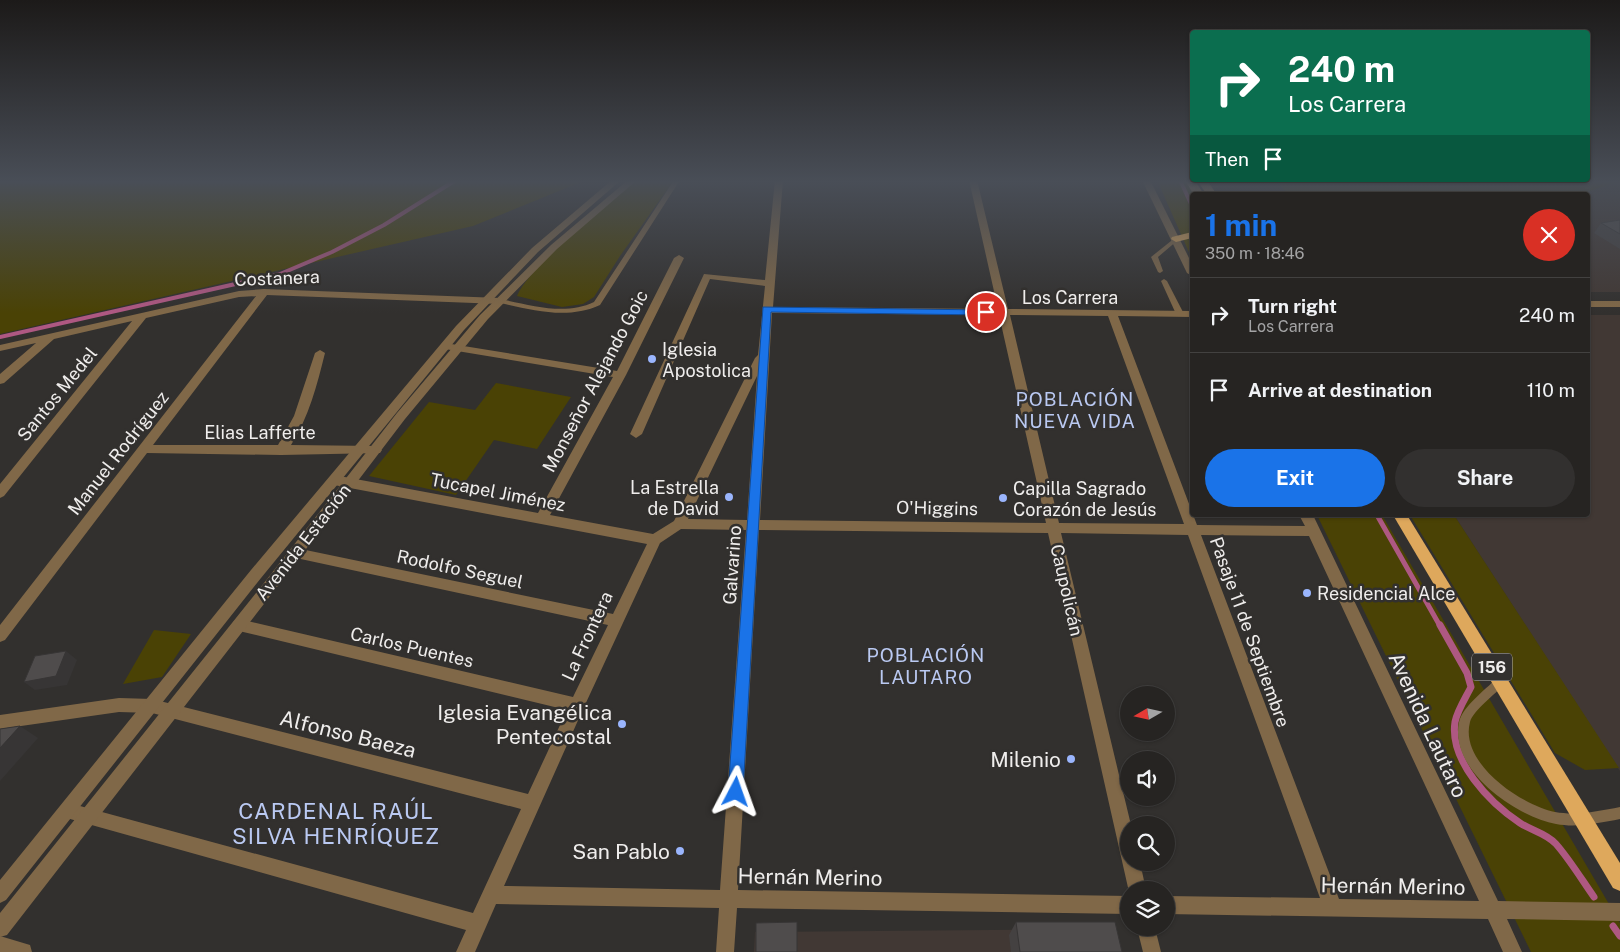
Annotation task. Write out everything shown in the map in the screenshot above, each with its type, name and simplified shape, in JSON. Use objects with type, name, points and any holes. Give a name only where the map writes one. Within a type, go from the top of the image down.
[{"type":"highway","points":[[1176,239],[1190,236]]},
{"type":"highway","name":"156","points":[[1401,517],[1620,881]]},
{"type":"street","name":"Avenida Estación","points":[[0,928],[376,450],[485,299],[542,242],[563,224]]},
{"type":"street","name":"Avenida Estación","points":[[0,894],[69,811],[334,480],[451,348],[554,246],[580,224]]},
{"type":"street","name":"Galvarino","points":[[725,952],[764,351],[775,224]]},
{"type":"street","name":"Caupolicán","points":[[983,224],[1120,816]]},
{"type":"street","points":[[1169,224],[1190,269]]},
{"type":"street","name":"Monseñor Alejando Goic","points":[[541,520],[620,375],[679,258]]},
{"type":"street","points":[[636,434],[707,276],[769,283]]},
{"type":"street","name":"Costanera","points":[[0,348],[239,294],[264,292],[500,301]]},
{"type":"street","name":"Manuel Rodríguez","points":[[0,636],[264,292]]},
{"type":"street","points":[[1590,304],[1620,304]]},
{"type":"street","name":"Los Carrera","points":[[767,310],[1190,314]]},
{"type":"street","name":"Pasaje 11 de Septiembre","points":[[1112,313],[1333,908]]},
{"type":"street","name":"Santos Medel","points":[[0,494],[142,316]]},
{"type":"street","points":[[0,380],[51,336]]},
{"type":"street","points":[[451,348],[620,375]]},
{"type":"street","points":[[655,540],[679,524],[764,351]]},
{"type":"street","points":[[281,451],[291,437],[304,409],[320,353]]},
{"type":"street","name":"Elias Lafferte","points":[[144,449],[376,450]]},
{"type":"street","name":"Tucapel Jiménez","points":[[334,480],[655,540]]},
{"type":"street","name":"Avenida Lautaro","points":[[1307,517],[1512,952]]},
{"type":"street","name":"O'Higgins","points":[[679,524],[1313,531]]},
{"type":"street","name":"La Frontera","points":[[465,952],[577,705],[655,540]]},
{"type":"street","name":"Rodolfo Seguel","points":[[296,553],[617,622]]},
{"type":"street","name":"Carlos Puentes","points":[[239,625],[577,705]]},
{"type":"street","name":"Alfonso Baeza","points":[[0,722],[119,704],[152,706],[533,804]]},
{"type":"street","points":[[69,811],[478,924]]},
{"type":"street","name":"Hernán Merino","points":[[490,895],[1120,905]]},
{"type":"street","name":"Hernán Merino","points":[[1175,905],[1620,912]]},
{"type":"street","points":[[1148,936],[1152,952]]},
{"type":"street","points":[[0,945],[23,952]]},
{"type":"lane","points":[[500,301],[570,312],[585,310],[597,303],[648,224]]},
{"type":"lane","points":[[1160,271],[1154,257],[1176,239]]},
{"type":"lane","points":[[1164,281],[1180,314]]},
{"type":"lane","points":[[1500,682],[1465,719],[1463,728],[1464,740],[1476,764],[1496,788],[1523,806],[1553,818],[1583,820],[1620,813]]},
{"type":"shaded area","points":[[0,224],[477,224],[473,226],[0,334]]},
{"type":"shaded area","points":[[584,224],[642,224],[594,297],[583,304],[562,307],[517,296],[532,274]]},
{"type":"shaded area","points":[[1177,224],[1190,224],[1190,254]]},
{"type":"shaded area","points":[[1590,224],[1620,224],[1620,292],[1590,292]]},
{"type":"shaded area","points":[[1590,315],[1620,315],[1620,771],[1455,517],[1590,517]]},
{"type":"shaded area","points":[[496,383],[571,397],[537,449],[494,440],[456,495],[369,476],[429,402],[475,410]]},
{"type":"shaded area","points":[[1318,517],[1383,517],[1620,923],[1620,952],[1531,952]]},
{"type":"shaded area","points":[[1411,517],[1455,517],[1619,768],[1585,770],[1555,753]]},
{"type":"shaded area","points":[[154,630],[191,634],[162,677],[123,684]]},
{"type":"shaded area","points":[[1115,929],[1120,952],[754,952],[755,932]]},
{"type":"building","points":[[1603,224],[1620,224],[1620,234]]},
{"type":"building","points":[[66,651],[56,676],[24,682],[35,656]]},
{"type":"building","points":[[20,726],[0,748],[0,729]]},
{"type":"building","points":[[797,922],[797,952],[756,952],[756,923]]},
{"type":"building","points":[[1016,922],[1115,922],[1122,952],[1020,952]]},
{"type":"waterway","points":[[0,337],[280,274],[332,252],[385,224]]},
{"type":"waterway","points":[[1378,517],[1440,626]]},
{"type":"waterway","points":[[1440,625],[1467,673],[1471,687],[1455,722],[1455,737],[1458,751],[1465,766],[1485,793],[1508,815],[1548,837],[1556,844],[1594,897]]},
{"type":"waterway","points":[[1613,926],[1620,936]]},
{"type":"place","name":"Iglesia Apostolica","points":[[652,359]]},
{"type":"place","name":"La Estrella de David","points":[[729,497]]},
{"type":"place","name":"Capilla Sagrado Corazón de Jesús","points":[[1003,498]]},
{"type":"place","name":"Residencial Alce","points":[[1307,593]]},
{"type":"place","name":"Iglesia Evangélica Pentecostal","points":[[622,724]]},
{"type":"place","name":"Milenio","points":[[1071,759]]},
{"type":"place","name":"San Pablo","points":[[680,851]]},
{"type":"district","name":"POBLACIÓN NUEVA VIDA","points":[[1075,410]]},
{"type":"district","name":"POBLACIÓN LAUTARO","points":[[926,666]]},
{"type":"district","name":"CARDENAL RAÚL SILVA HENRÍQUEZ","points":[[336,824]]},
{"type":"route","points":[[736,792],[767,310],[986,312]]}]
